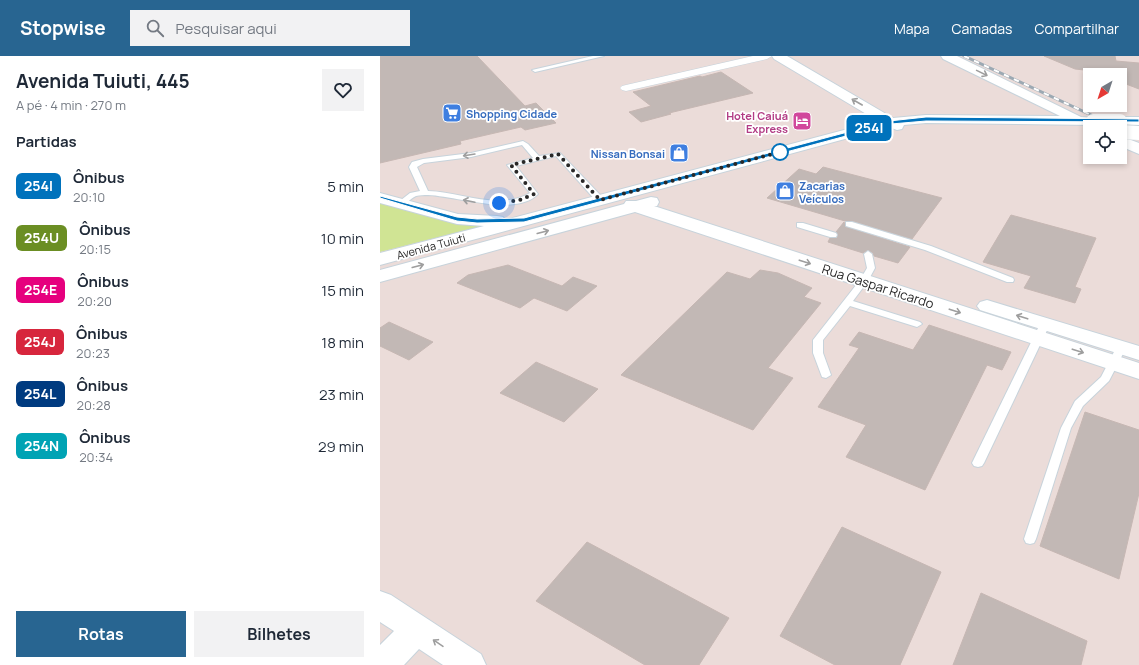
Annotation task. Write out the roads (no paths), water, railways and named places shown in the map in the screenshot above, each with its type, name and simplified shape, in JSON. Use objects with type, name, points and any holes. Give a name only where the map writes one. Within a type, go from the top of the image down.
[{"type":"main road","points":[[778,56],[906,131]]},
{"type":"main road","points":[[947,56],[1083,122]]},
{"type":"main road","name":"Avenida Tuiuti","points":[[380,276],[890,122],[926,119],[1002,126]]},
{"type":"main road","name":"Avenida Tuiuti","points":[[700,188],[881,136],[906,131],[1002,126],[1083,125]]},
{"type":"main road","points":[[1127,143],[1139,149]]},
{"type":"main road","name":"Avenida Tuiuti","points":[[380,259],[600,200],[671,196]]},
{"type":"main road","points":[[380,198],[457,219],[477,221],[524,220]]},
{"type":"main road","name":"Rua Gaspar Ricardo","points":[[636,198],[680,216],[868,268],[1042,331],[1125,355],[1139,371]]},
{"type":"main road","points":[[380,605],[470,665]]},
{"type":"main road","points":[[387,661],[417,629]]},
{"type":"street","points":[[626,88],[767,56]]},
{"type":"lane","points":[[535,70],[601,56]]},
{"type":"lane","points":[[425,193],[413,167],[423,161],[471,155],[523,143],[538,159]]},
{"type":"lane","points":[[400,204],[416,194],[425,193],[484,203],[520,200],[534,194],[511,165],[558,154],[600,200]]},
{"type":"lane","points":[[849,224],[880,236],[928,248],[1010,280]]},
{"type":"lane","points":[[800,226],[833,235]]},
{"type":"lane","points":[[826,374],[818,353],[818,340],[848,302],[868,268]]},
{"type":"lane","points":[[848,302],[917,324]]},
{"type":"lane","points":[[978,463],[1042,331]]},
{"type":"lane","points":[[1030,538],[1066,428],[1079,404],[1105,379],[1125,355]]},
{"type":"railway","points":[[964,56],[1102,120]]},
{"type":"railway","points":[[1127,131],[1139,137]]},
{"type":"place","name":"Shopping Cidade","points":[[452,113]]},
{"type":"place","name":"Hotel Caiuá Express","points":[[802,121]]},
{"type":"place","name":"Nissan Bonsai","points":[[679,153]]},
{"type":"place","name":"Zacarias Veículos","points":[[785,191]]}]
